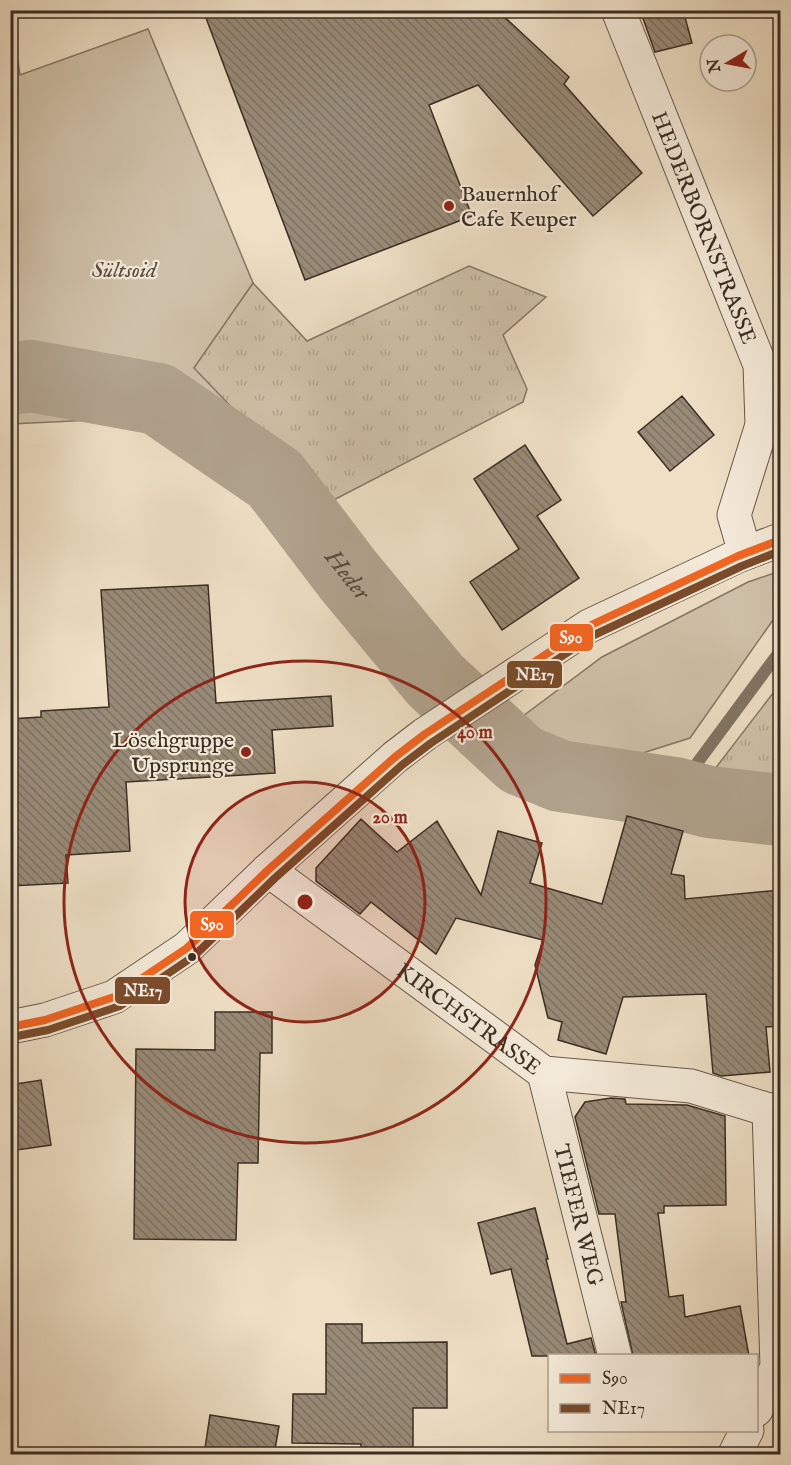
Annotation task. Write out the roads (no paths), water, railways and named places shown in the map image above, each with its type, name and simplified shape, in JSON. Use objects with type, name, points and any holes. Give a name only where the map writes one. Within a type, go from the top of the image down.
[{"type":"street","name":"HEDERBORNSTRASSE","points":[[618,10],[760,365],[762,425],[734,515],[745,553]]},
{"type":"street","points":[[10,1027],[45,1020],[114,997],[187,948],[268,870],[395,757],[425,734],[589,626],[745,553],[780,540]]},
{"type":"street","name":"KIRCHSTRASSE","points":[[268,870],[544,1073],[691,1086],[775,1110],[779,1367],[758,1406]]},
{"type":"street","name":"TIEFER WEG","points":[[544,1073],[614,1354]]},
{"type":"street","points":[[735,1455],[746,1432]]},
{"type":"waterway","name":"Heder","points":[[10,379],[31,376],[158,399],[275,479],[348,575],[435,680],[521,760],[560,776],[675,793],[709,802],[780,810]]},
{"type":"waterway","name":"Heder","points":[[675,793],[780,651]]},
{"type":"place","name":"Bauernhof Cafe Keuper","points":[[449,206]]},
{"type":"place","name":"Löschgruppe Upsprunge","points":[[246,752]]},
{"type":"park label","name":"Sültsoid","points":[[124,269]]}]
